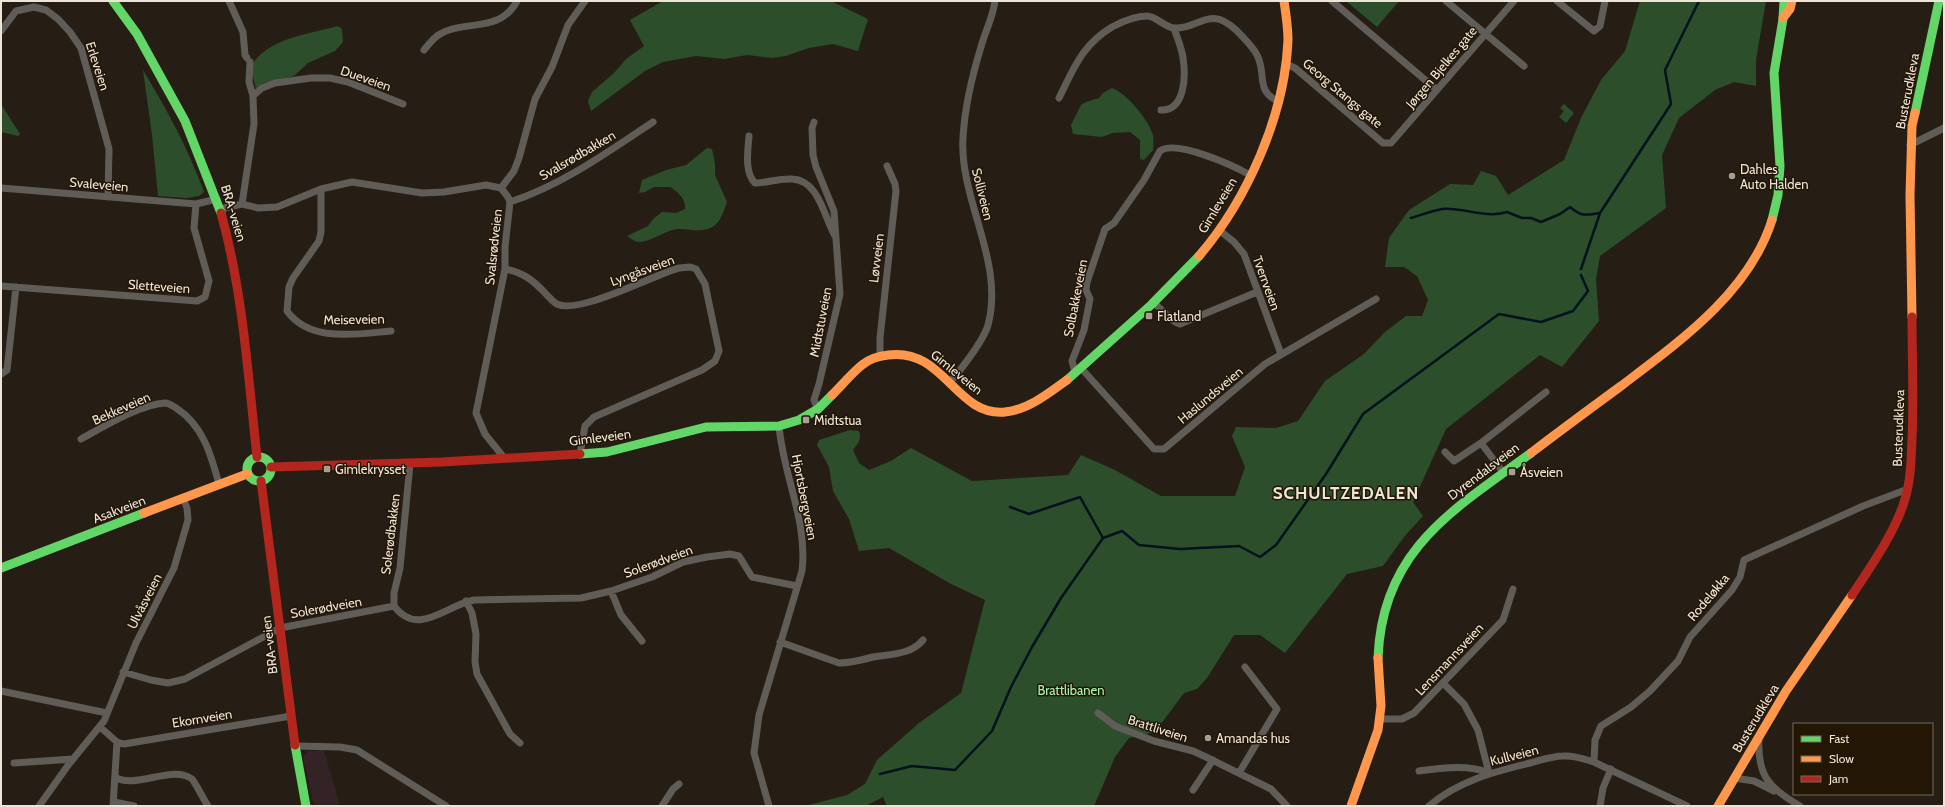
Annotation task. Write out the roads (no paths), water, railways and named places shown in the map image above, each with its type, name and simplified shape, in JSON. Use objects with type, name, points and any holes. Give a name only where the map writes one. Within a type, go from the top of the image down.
[{"type":"street","name":"BRA-veien","points":[[113,1],[138,34],[185,121],[217,199],[230,245],[238,289],[257,457]]},
{"type":"street","points":[[229,1],[243,32],[245,54],[249,60],[249,82],[253,96],[254,124],[242,204]]},
{"type":"street","points":[[424,50],[436,36],[445,32],[494,22],[508,13],[517,1]]},
{"type":"street","points":[[220,209],[242,204],[258,208],[277,207],[321,189],[352,182],[422,193],[444,192],[486,185],[501,188],[514,171],[535,100],[552,67],[568,25],[585,1]]},
{"type":"street","name":"Solliveien","points":[[949,383],[983,335],[988,326],[990,310],[991,286],[988,263],[965,175],[962,157],[966,111],[973,75],[985,32],[994,13],[995,1]]},
{"type":"street","name":"Gimleveien","points":[[271,467],[410,464],[580,454],[620,450],[706,427],[779,426],[799,420],[818,409],[863,364],[880,356],[907,355],[922,360],[932,366],[973,404],[994,412],[1002,413],[1020,409],[1078,370],[1154,302],[1187,271],[1219,230],[1239,198],[1250,175],[1278,101],[1286,64],[1288,39],[1284,1]]},
{"type":"street","points":[[1332,1],[1437,90]]},
{"type":"street","points":[[1446,1],[1524,66]]},
{"type":"street","name":"Jørgen Bjelkes gate","points":[[1383,143],[1391,143],[1514,1]]},
{"type":"street","points":[[1557,1],[1594,31],[1600,26],[1605,1]]},
{"type":"street","points":[[1783,18],[1784,1]]},
{"type":"street","points":[[1783,18],[1790,9],[1792,1]]},
{"type":"street","name":"Busterudkleva","points":[[1718,806],[1786,691],[1881,549],[1900,512],[1908,489],[1912,457],[1913,407],[1910,145],[1912,126],[1939,1]]},
{"type":"street","name":"Erleveien","points":[[1,31],[16,11],[34,7],[46,10],[58,19],[77,41],[84,56],[109,149],[108,197]]},
{"type":"street","points":[[1059,98],[1073,69],[1086,48],[1094,39],[1121,23],[1136,17],[1149,16],[1174,28],[1205,19],[1217,19],[1229,24],[1257,55],[1263,70],[1263,88],[1267,95],[1278,101]]},
{"type":"street","name":"Dyrendalsveien","points":[[1351,806],[1375,745],[1380,719],[1378,637],[1390,596],[1399,575],[1410,556],[1427,534],[1450,513],[1670,349],[1704,319],[1733,287],[1755,259],[1766,236],[1774,213],[1779,183],[1780,166],[1774,102],[1774,70],[1783,18]]},
{"type":"street","points":[[1161,110],[1168,110],[1174,106],[1181,96],[1184,83],[1183,58],[1174,28]]},
{"type":"street","name":"Georg Stangs gate","points":[[1286,64],[1295,68],[1383,143]]},
{"type":"street","name":"Dueveien","points":[[253,96],[262,88],[274,82],[311,78],[330,78],[348,82],[403,104]]},
{"type":"street","name":"Svalsrødbakken","points":[[510,202],[530,195],[591,163],[653,122]]},
{"type":"street","name":"Midtstuveien","points":[[814,122],[812,128],[813,154],[816,167],[834,211],[840,294],[814,400],[818,409]]},
{"type":"street","points":[[1910,145],[1944,128]]},
{"type":"street","name":"Midtstuveien","points":[[749,136],[748,169],[750,179],[755,183],[776,179],[798,179],[809,185],[823,208],[837,237]]},
{"type":"street","name":"Solbakkeveien","points":[[1078,370],[1072,361],[1084,330],[1090,299],[1086,290],[1087,282],[1105,229],[1114,223],[1144,180],[1160,151],[1164,148],[1172,148],[1207,156],[1234,166],[1250,175]]},
{"type":"street","name":"Løvveien","points":[[880,356],[880,338],[896,191],[895,184],[887,166]]},
{"type":"street","name":"Svaleveien","points":[[1,188],[196,204]]},
{"type":"street","name":"Svalsrødveien","points":[[501,188],[510,202],[505,247],[505,269],[476,413],[485,434],[505,459]]},
{"type":"street","name":"Meiseveien","points":[[321,189],[321,232],[318,241],[298,270],[289,287],[287,311],[299,325],[318,332],[340,334],[392,331]]},
{"type":"street","points":[[196,204],[217,199]]},
{"type":"street","name":"Sletteveien","points":[[1,286],[194,300],[205,297],[209,281],[194,228],[196,204]]},
{"type":"street","name":"Tverrveien","points":[[1219,230],[1234,242],[1244,254],[1281,354]]},
{"type":"street","name":"Lyngåsveien","points":[[505,269],[521,273],[532,280],[556,304],[564,306],[573,306],[601,298],[679,268],[690,266],[696,268],[705,284],[719,351],[715,362],[702,370],[594,417],[585,426],[580,454]]},
{"type":"street","points":[[1,374],[7,370],[16,287]]},
{"type":"street","points":[[1154,302],[1175,322],[1180,324],[1257,292]]},
{"type":"street","name":"Haslundsveien","points":[[1078,370],[1154,449],[1164,449],[1260,368],[1281,354],[1376,299]]},
{"type":"street","points":[[1445,452],[1454,461],[1481,443],[1546,392]]},
{"type":"street","name":"Bekkeveien","points":[[81,439],[128,414],[156,404],[168,403],[182,412],[196,427],[212,457],[219,484]]},
{"type":"street","name":"Hjortsbergveien","points":[[769,806],[754,753],[754,744],[759,715],[804,561],[802,533],[779,426]]},
{"type":"street","points":[[1481,443],[1503,472]]},
{"type":"street","points":[[257,457],[266,459],[271,467],[269,476],[261,482],[253,480],[247,474],[247,465],[249,461],[257,457]]},
{"type":"street","name":"Solerødbakken","points":[[394,606],[394,593],[400,568],[410,464]]},
{"type":"street","name":"Asakveien","points":[[1,568],[247,474]]},
{"type":"street","name":"BRA-veien","points":[[261,482],[270,538],[291,716],[306,806]]},
{"type":"street","name":"Rodeløkka","points":[[1594,762],[1595,740],[1601,726],[1631,707],[1650,691],[1678,661],[1690,637],[1732,590],[1740,576],[1744,560],[1863,506],[1908,489]]},
{"type":"street","name":"Ulvåsveien","points":[[39,806],[73,759],[100,727],[107,713],[123,672],[177,559],[188,520],[187,508],[183,498]]},
{"type":"street","name":"Solerødveien","points":[[123,672],[168,683],[185,679],[280,628],[394,606],[403,616],[420,620],[431,618],[466,601],[569,599],[611,591],[652,577],[683,562],[707,556],[730,554],[739,556],[752,576],[797,586]]},
{"type":"street","name":"Lensmannsveien","points":[[1380,719],[1402,719],[1414,713],[1503,620],[1513,589]]},
{"type":"street","name":"Solerødveien","points":[[611,591],[621,615],[642,641]]},
{"type":"street","points":[[466,601],[472,613],[476,634],[475,662],[477,674],[510,734],[520,743]]},
{"type":"street","points":[[780,642],[833,661],[849,663],[904,652],[919,645],[923,640]]},
{"type":"street","points":[[1239,773],[1277,709],[1245,667]]},
{"type":"street","points":[[1443,683],[1464,704],[1478,730],[1489,773]]},
{"type":"street","points":[[1,691],[107,713]]},
{"type":"street","name":"Brattliveien","points":[[1098,713],[1115,726],[1154,741],[1193,751],[1213,760],[1271,789],[1288,806]]},
{"type":"street","name":"Ekornveien","points":[[117,742],[124,744],[291,716]]},
{"type":"street","points":[[100,727],[117,742],[113,804],[134,806]]},
{"type":"street","points":[[1760,735],[1758,753],[1760,764],[1768,781],[1776,792]]},
{"type":"street","points":[[296,746],[340,747],[357,750],[446,806]]},
{"type":"street","name":"Kullveien","points":[[1429,806],[1440,797],[1459,786],[1489,773],[1562,756],[1577,757],[1594,762],[1687,806]]},
{"type":"street","points":[[14,763],[73,759]]},
{"type":"street","points":[[1193,790],[1213,760]]},
{"type":"street","points":[[1419,771],[1445,768],[1479,769],[1489,773]]},
{"type":"street","points":[[1600,806],[1603,788],[1611,769]]},
{"type":"street","points":[[115,777],[124,781],[177,775],[187,776],[194,781],[199,794],[208,806]]},
{"type":"street","points":[[1734,778],[1754,781],[1800,806]]},
{"type":"street","points":[[662,806],[673,789],[679,784]]},
{"type":"waterway","points":[[1581,269],[1600,213],[1671,104],[1665,70],[1699,1]]},
{"type":"waterway","points":[[1411,218],[1442,209],[1483,214],[1499,214],[1507,212],[1522,218],[1531,218],[1541,222],[1560,214],[1570,207],[1581,214],[1600,213]]},
{"type":"waterway","points":[[1010,507],[1029,514],[1080,497],[1103,538],[1122,531],[1139,545],[1180,549],[1239,546],[1260,557],[1276,545],[1326,474],[1363,414],[1499,314],[1541,322],[1573,311],[1588,291],[1581,275]]},
{"type":"waterway","points":[[880,774],[912,766],[955,770],[992,731],[1011,687],[1032,647],[1061,598],[1103,538]]},
{"type":"place","name":"Dahles Auto Halden","points":[[1732,176]]},
{"type":"place","name":"Flatland","points":[[1149,316]]},
{"type":"place","name":"Midtstua","points":[[806,420]]},
{"type":"place","name":"Gimlekrysset","points":[[327,469]]},
{"type":"place","name":"Åsveien","points":[[1512,472]]},
{"type":"place","name":"Amandas hus","points":[[1208,738]]},
{"type":"district","name":"SCHULTZEDALEN","points":[[1346,493]]},
{"type":"park label","name":"Brattlibanen","points":[[1071,690]]}]
